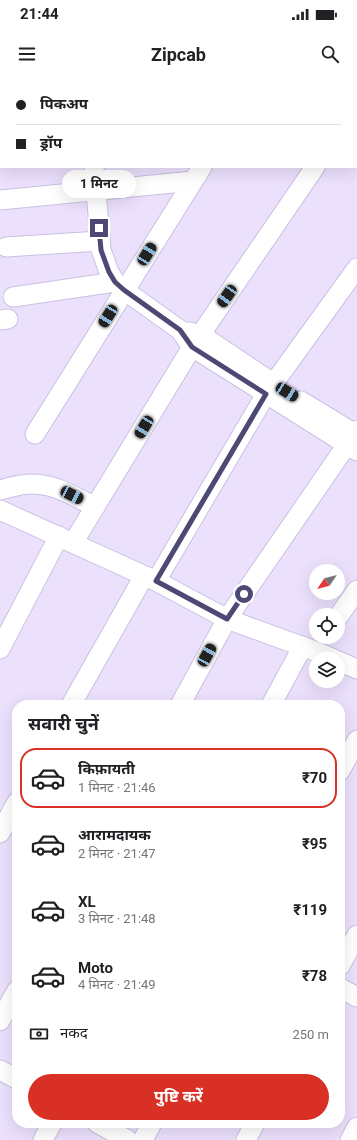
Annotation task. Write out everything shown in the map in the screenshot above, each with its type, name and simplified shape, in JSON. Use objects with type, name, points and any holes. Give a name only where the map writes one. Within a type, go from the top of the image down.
[{"type":"street","points":[[94,168],[101,250],[109,272],[119,286],[180,330],[270,389],[354,439],[227,619],[183,700]]},
{"type":"street","points":[[0,649],[66,540],[95,507],[197,341],[314,168]]},
{"type":"street","points":[[0,200],[96,191],[198,174]]},
{"type":"street","points":[[35,434],[119,286],[198,174]]},
{"type":"street","points":[[6,247],[100,241]]},
{"type":"street","points":[[75,700],[270,389],[357,268]]},
{"type":"street","points":[[13,298],[119,286]]},
{"type":"street","points":[[0,490],[22,485],[43,485],[60,489],[95,507]]},
{"type":"street","points":[[0,510],[150,579],[227,619],[314,645],[324,652]]},
{"type":"street","points":[[344,608],[357,590]]},
{"type":"street","points":[[275,700],[314,645]]},
{"type":"street","points":[[345,664],[357,669]]},
{"type":"street","points":[[345,762],[357,740]]},
{"type":"street","points":[[0,833],[11,809]]},
{"type":"street","points":[[345,957],[357,935]]},
{"type":"street","points":[[345,991],[357,997]]},
{"type":"street","points":[[0,1021],[12,999]]},
{"type":"street","points":[[0,1070],[12,1076]]},
{"type":"street","points":[[350,1140],[357,1127]]},
{"type":"street","points":[[43,1140],[49,1128]]},
{"type":"street","points":[[106,1128],[128,1140]]},
{"type":"street","points":[[143,1140],[149,1128]]},
{"type":"street","points":[[246,1140],[252,1128]]},
{"type":"route","points":[[99,228],[101,250],[109,272],[115,282],[180,330],[192,347],[266,394],[156,581],[227,619],[244,594]]}]
